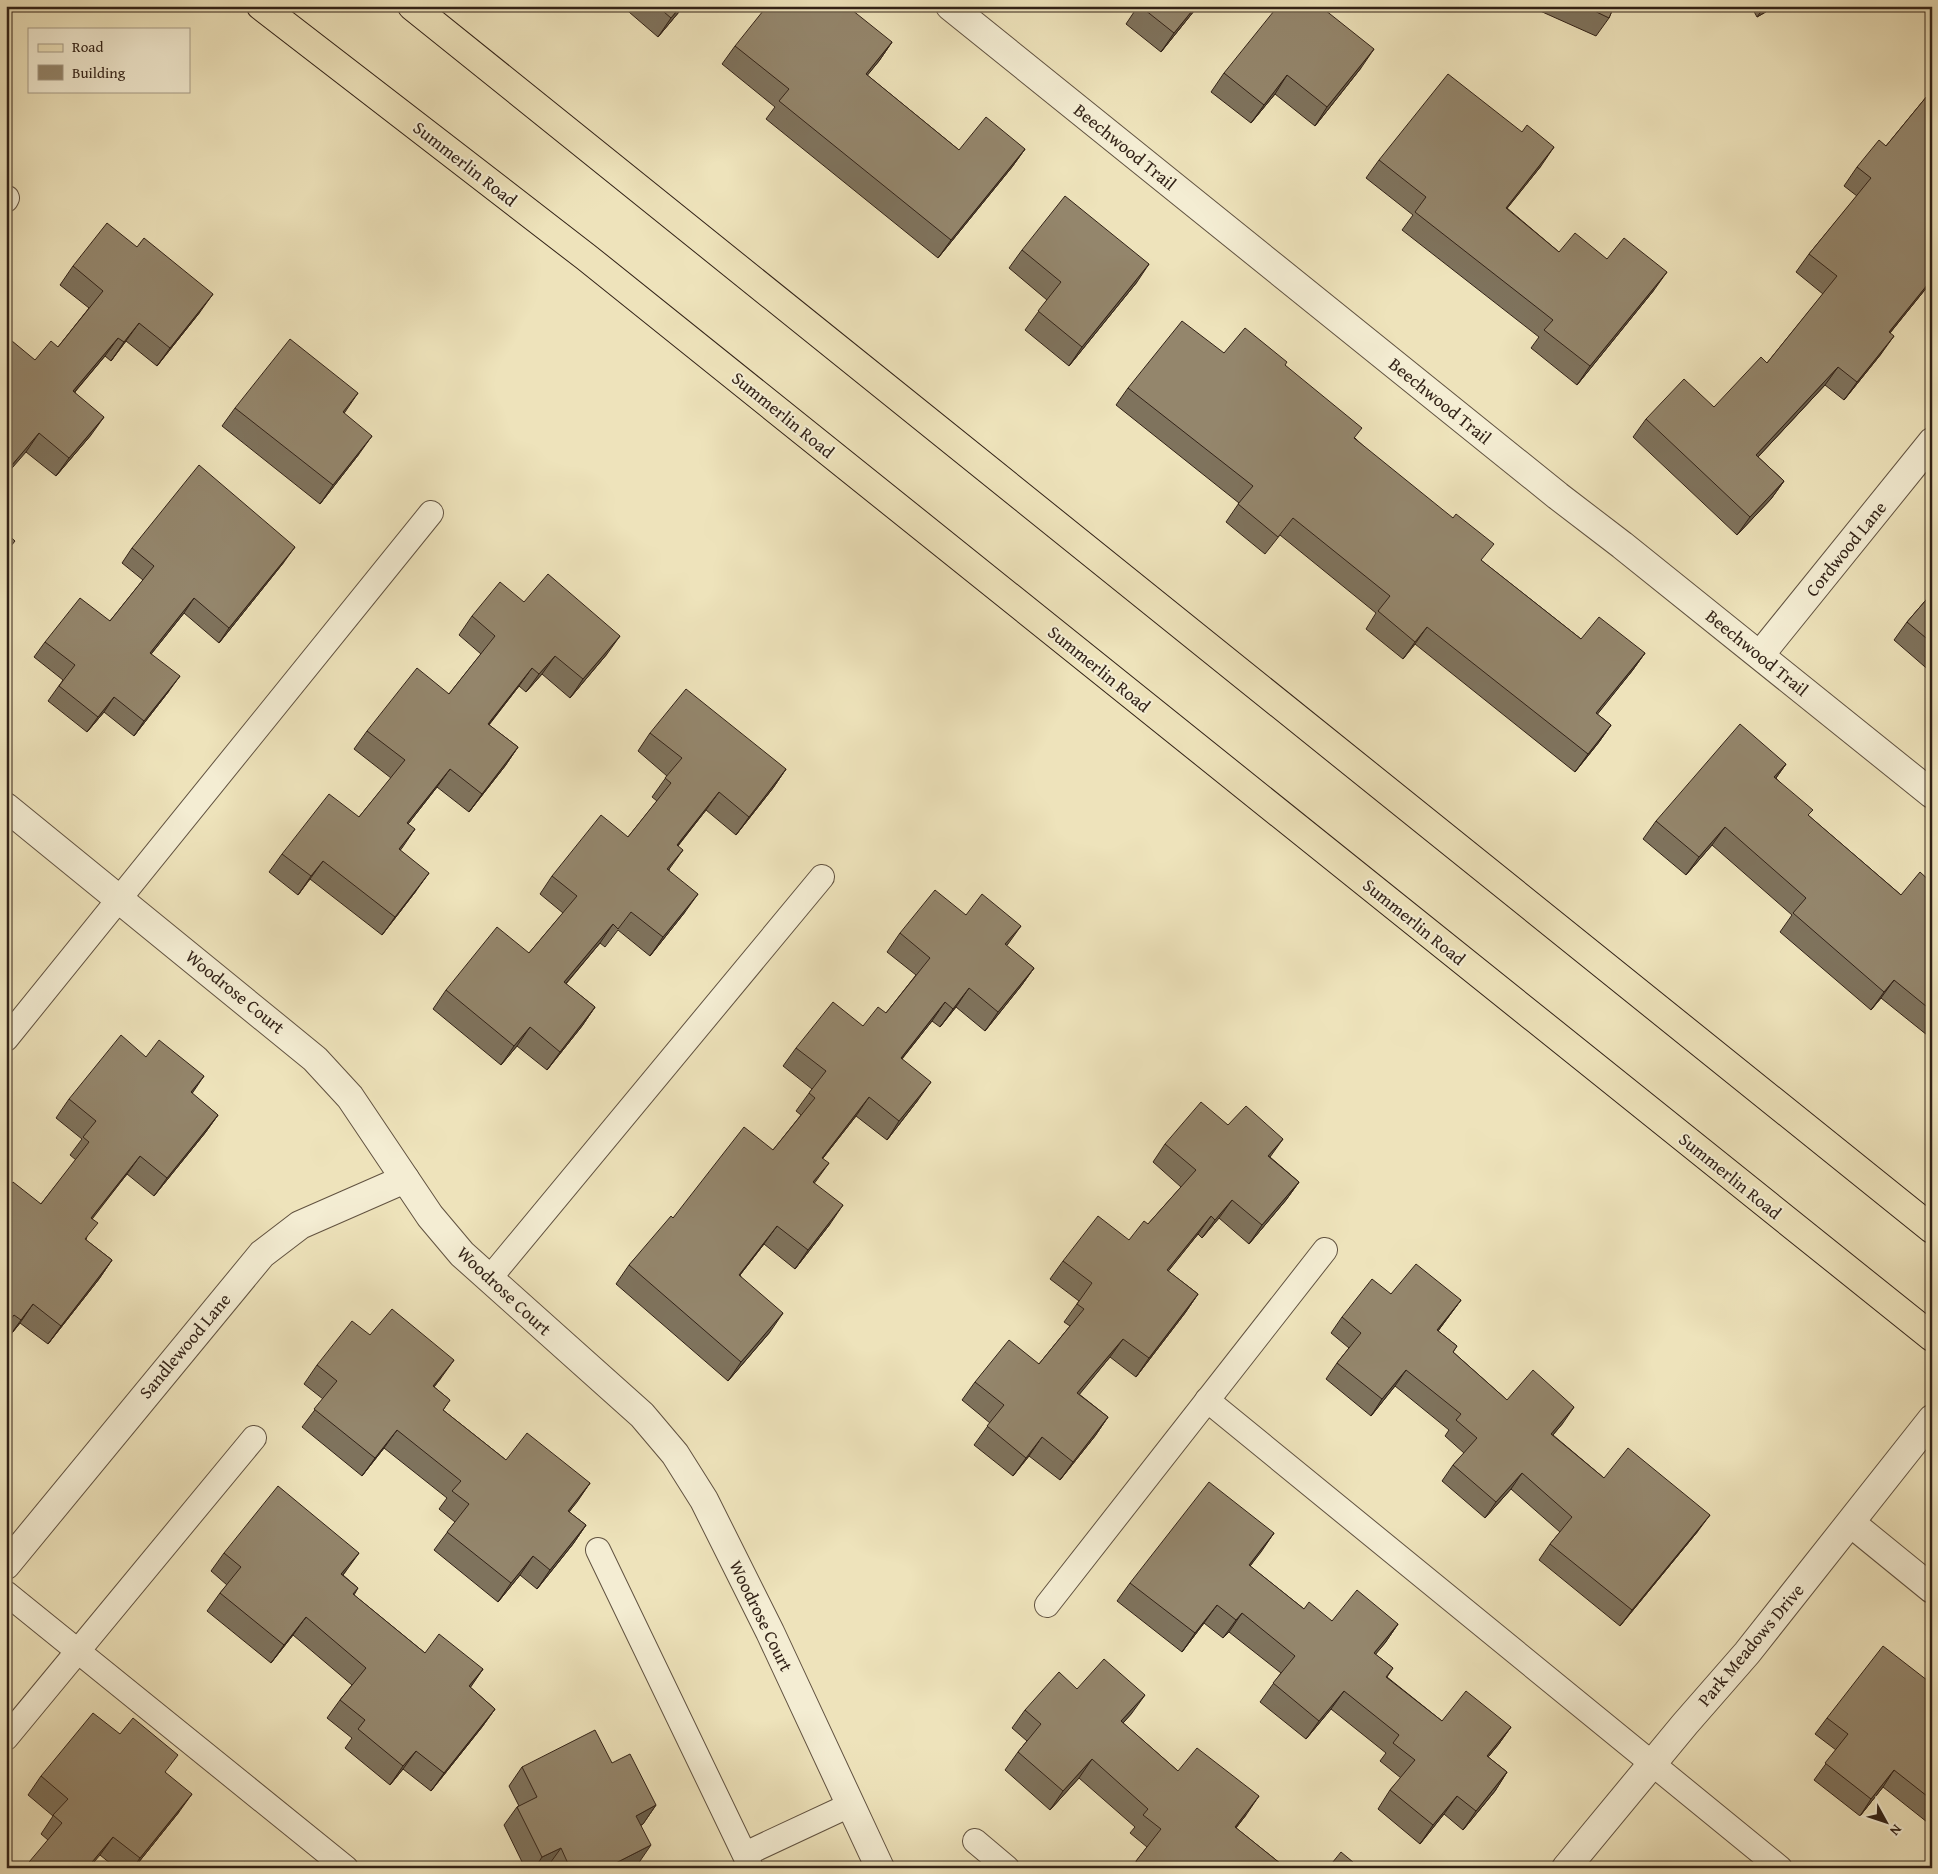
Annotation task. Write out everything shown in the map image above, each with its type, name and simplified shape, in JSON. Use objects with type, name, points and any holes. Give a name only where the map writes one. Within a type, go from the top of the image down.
[{"type":"main road","name":"Summerlin Road","points":[[261,6],[593,263],[1932,1337]]},
{"type":"main road","points":[[412,6],[1932,1229]]},
{"type":"street","name":"Beechwood Trail","points":[[950,6],[1558,496],[1622,545],[1932,794]]},
{"type":"street","name":"Cordwood Lane","points":[[1760,655],[1932,442]]},
{"type":"street","name":"Woodrose Court","points":[[6,807],[315,1059],[350,1097],[430,1216],[462,1254],[642,1415],[675,1454],[704,1500],[880,1868]]},
{"type":"street","name":"Sandlewood Lane","points":[[6,1565],[262,1254],[300,1225],[405,1179]]},
{"type":"street","name":"Park Meadows Drive","points":[[1566,1868],[1747,1653],[1851,1524],[1932,1419]]},
{"type":"street","points":[[1851,1524],[1932,1589]]},
{"type":"lane","points":[[6,1039],[431,513]]},
{"type":"lane","points":[[489,1279],[822,877]]},
{"type":"lane","points":[[1047,1605],[1325,1250]]},
{"type":"lane","points":[[1207,1400],[1780,1868]]},
{"type":"lane","points":[[6,1738],[254,1438]]},
{"type":"lane","points":[[598,1550],[748,1861],[850,1805]]},
{"type":"lane","points":[[6,1594],[346,1868]]},
{"type":"lane","points":[[975,1841],[1008,1868]]},
{"type":"building","points":[[657,6],[681,6],[671,18]]},
{"type":"building","points":[[767,6],[817,6],[821,9],[823,6],[847,6],[892,42],[866,74],[959,150],[986,117],[1025,149],[951,240],[779,101],[789,89],[735,46]]},
{"type":"building","points":[[1140,6],[1196,6],[1174,33]]},
{"type":"building","points":[[1278,6],[1320,6],[1374,49],[1327,107],[1287,75],[1264,105],[1224,73]]},
{"type":"building","points":[[1584,6],[1614,6],[1609,18]]},
{"type":"building","points":[[1448,74],[1522,132],[1527,125],[1554,147],[1506,208],[1559,252],[1575,233],[1607,259],[1624,238],[1667,272],[1590,366],[1544,330],[1553,320],[1415,212],[1426,197],[1379,160]]},
{"type":"building","points":[[1932,90],[1932,279],[1889,332],[1894,336],[1857,382],[1838,367],[1756,455],[1784,481],[1750,517],[1646,419],[1684,379],[1714,407],[1761,357],[1767,363],[1837,276],[1809,254],[1871,178],[1857,167],[1879,140],[1886,146]]},
{"type":"building","points":[[1065,196],[1149,264],[1082,347],[1038,311],[1061,282],[1022,250]]},
{"type":"building","points":[[107,223],[137,247],[144,238],[213,294],[170,348],[139,323],[124,342],[118,338],[73,391],[104,417],[69,458],[39,433],[6,472],[6,336],[35,360],[51,341],[58,347],[103,291],[73,266]]},
{"type":"building","points":[[1182,321],[1224,353],[1245,328],[1287,362],[1285,365],[1362,428],[1354,438],[1453,518],[1456,514],[1494,544],[1481,560],[1581,639],[1599,617],[1645,653],[1596,713],[1611,725],[1588,754],[1427,627],[1415,642],[1378,611],[1390,596],[1293,518],[1278,537],[1238,504],[1253,486],[1128,388]]},
{"type":"building","points":[[290,339],[358,393],[343,412],[372,436],[333,485],[235,408]]},
{"type":"building","points":[[199,465],[295,547],[229,628],[194,598],[150,653],[180,676],[144,721],[114,697],[98,717],[59,686],[75,665],[45,642],[80,598],[110,621],[154,566],[132,548]]},
{"type":"building","points":[[6,533],[15,541],[6,552]]},
{"type":"building","points":[[548,574],[620,636],[583,679],[555,656],[539,674],[532,668],[488,724],[518,747],[482,794],[450,769],[407,823],[415,829],[399,849],[429,873],[395,917],[323,861],[311,876],[282,854],[329,794],[359,817],[405,760],[367,731],[417,668],[449,694],[495,636],[472,616],[500,582],[524,602]]},
{"type":"building","points":[[1932,593],[1932,643],[1907,622]]},
{"type":"building","points":[[686,689],[786,769],[749,817],[719,792],[677,845],[683,850],[667,869],[698,894],[663,937],[631,912],[618,929],[613,924],[564,982],[595,1007],[560,1052],[530,1027],[514,1046],[446,990],[497,927],[529,953],[577,896],[552,876],[601,815],[628,837],[671,783],[665,778],[682,758],[650,733]]},
{"type":"building","points":[[1740,724],[1786,764],[1774,777],[1813,810],[1808,815],[1901,895],[1920,872],[1932,883],[1932,1011],[1894,980],[1884,992],[1793,913],[1806,898],[1725,827],[1699,857],[1656,821]]},
{"type":"building","points":[[935,890],[966,915],[982,894],[1021,926],[1005,944],[1034,968],[998,1012],[969,988],[953,1009],[945,1002],[901,1058],[931,1082],[899,1121],[869,1097],[822,1158],[829,1163],[813,1182],[843,1205],[808,1250],[777,1226],[739,1275],[783,1313],[741,1362],[629,1265],[671,1216],[673,1218],[744,1127],[773,1150],[815,1098],[809,1093],[826,1071],[796,1048],[833,1002],[863,1026],[878,1007],[886,1013],[930,958],[900,933]]},
{"type":"building","points":[[121,1035],[146,1057],[159,1040],[204,1076],[191,1092],[218,1115],[167,1178],[140,1156],[91,1218],[98,1223],[85,1239],[112,1260],[61,1326],[33,1304],[21,1320],[14,1315],[6,1325],[6,1191],[13,1182],[41,1204],[89,1142],[83,1137],[96,1121],[69,1099]]},
{"type":"building","points":[[1201,1102],[1228,1125],[1246,1106],[1283,1139],[1268,1156],[1299,1182],[1262,1225],[1232,1200],[1215,1220],[1211,1216],[1167,1270],[1198,1294],[1149,1358],[1123,1339],[1077,1393],[1108,1417],[1073,1462],[1042,1437],[1026,1458],[987,1426],[1004,1405],[975,1382],[1009,1340],[1039,1364],[1084,1309],[1077,1304],[1092,1283],[1063,1261],[1098,1216],[1129,1240],[1144,1221],[1148,1224],[1196,1170],[1165,1144]]},
{"type":"building","points":[[1416,1264],[1461,1300],[1437,1330],[1457,1346],[1453,1352],[1507,1400],[1533,1370],[1574,1407],[1551,1434],[1604,1478],[1628,1448],[1710,1515],[1632,1610],[1550,1544],[1572,1517],[1522,1473],[1496,1502],[1453,1465],[1477,1438],[1456,1420],[1461,1414],[1406,1370],[1382,1399],[1337,1363],[1361,1333],[1342,1317],[1372,1279],[1391,1294]]},
{"type":"building","points":[[392,1309],[454,1360],[433,1386],[450,1400],[443,1410],[506,1460],[527,1433],[590,1483],[568,1511],[586,1525],[550,1570],[533,1556],[511,1583],[447,1532],[469,1504],[452,1491],[461,1481],[397,1430],[375,1458],[314,1409],[337,1381],[317,1365],[352,1321],[370,1335]]},
{"type":"building","points":[[1209,1482],[1274,1533],[1249,1565],[1304,1609],[1309,1602],[1332,1621],[1357,1590],[1398,1624],[1374,1653],[1393,1668],[1386,1677],[1442,1721],[1466,1691],[1511,1727],[1487,1756],[1507,1772],[1476,1811],[1457,1796],[1433,1825],[1390,1790],[1415,1760],[1393,1743],[1399,1735],[1344,1691],[1319,1721],[1273,1683],[1295,1656],[1242,1613],[1236,1620],[1217,1605],[1195,1633],[1130,1583]]},
{"type":"building","points":[[278,1486],[359,1553],[341,1574],[358,1588],[353,1594],[425,1653],[439,1634],[483,1669],[469,1686],[495,1709],[444,1773],[416,1751],[403,1766],[358,1729],[365,1720],[340,1700],[366,1668],[306,1617],[284,1645],[220,1593],[241,1567],[224,1553]]},
{"type":"building","points":[[1883,1646],[1932,1684],[1932,1725],[1927,1732],[1932,1736],[1932,1800],[1894,1770],[1871,1799],[1825,1763],[1848,1734],[1827,1718]]},
{"type":"building","points":[[1104,1659],[1145,1695],[1121,1721],[1178,1771],[1197,1748],[1259,1796],[1235,1827],[1286,1868],[1210,1868],[1204,1863],[1200,1868],[1144,1868],[1136,1861],[1161,1829],[1143,1815],[1148,1809],[1092,1759],[1063,1791],[1018,1752],[1041,1724],[1025,1710],[1059,1672],[1077,1689]]},
{"type":"building","points":[[93,1713],[120,1734],[133,1718],[178,1755],[165,1772],[192,1794],[140,1858],[113,1837],[87,1868],[24,1868],[62,1823],[53,1815],[68,1799],[41,1776]]},
{"type":"building","points":[[595,1730],[612,1763],[630,1754],[656,1805],[636,1816],[651,1845],[606,1868],[570,1868],[561,1848],[542,1857],[517,1807],[537,1797],[522,1767]]},
{"type":"building","points":[[1341,1852],[1360,1868],[1328,1868]]},
{"type":"building","points":[[244,1862],[251,1868],[239,1868]]}]
